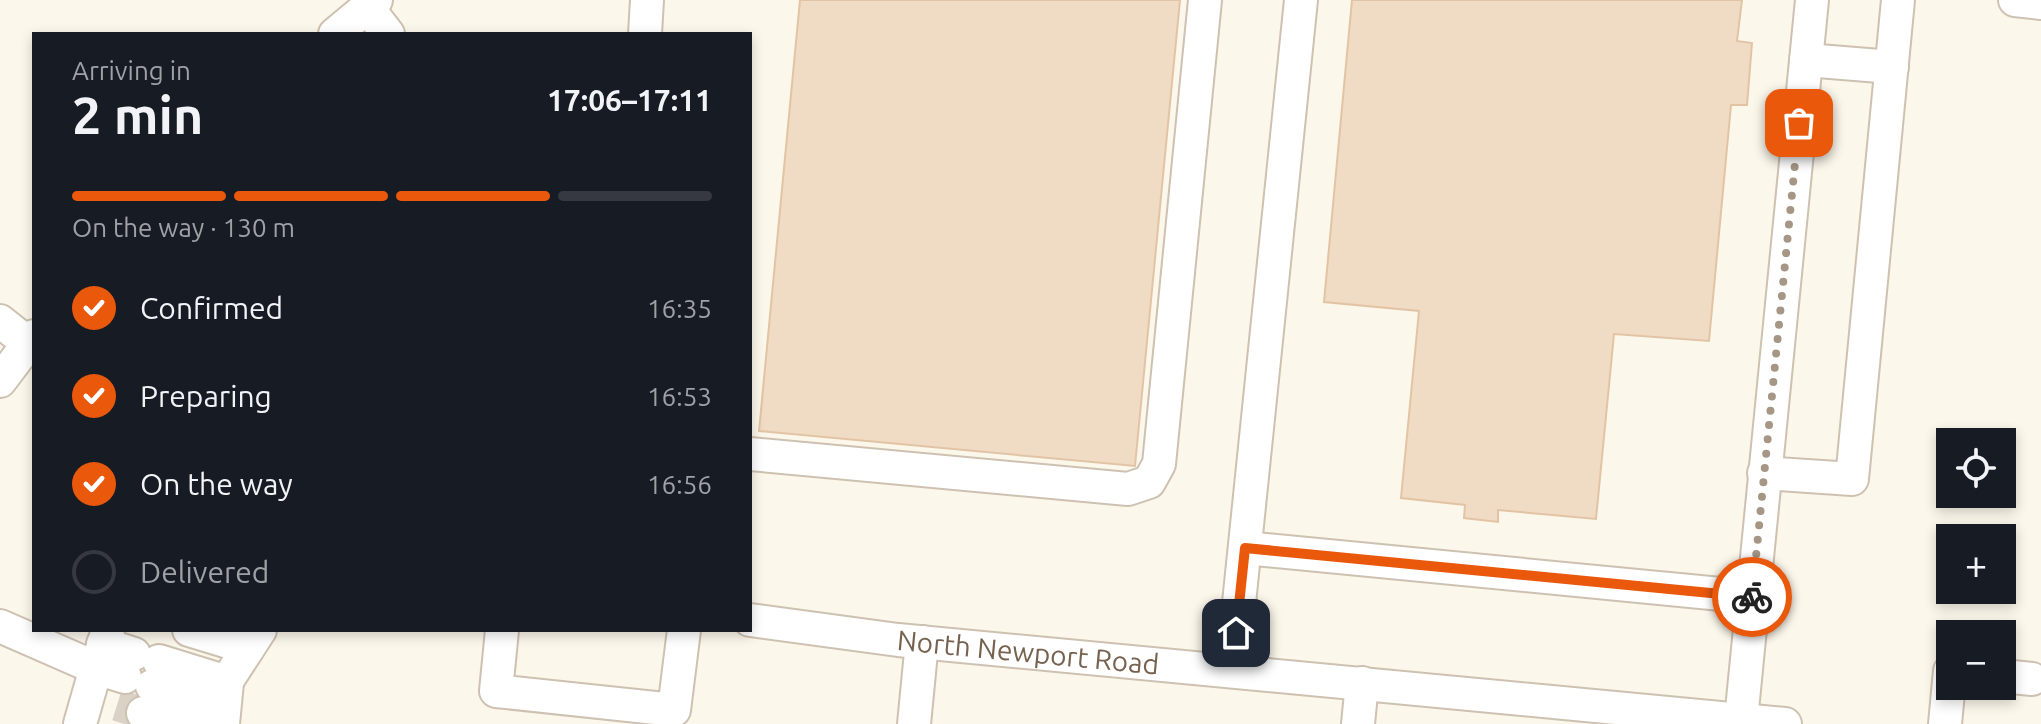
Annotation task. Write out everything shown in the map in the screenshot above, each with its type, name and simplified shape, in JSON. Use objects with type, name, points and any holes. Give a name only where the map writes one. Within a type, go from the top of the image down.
[{"type":"street","points":[[645,32],[647,0]]},
{"type":"street","points":[[752,454],[1128,489],[1149,482],[1159,464],[1205,0]]},
{"type":"street","points":[[1232,671],[1301,0]]},
{"type":"street","points":[[1760,722],[1752,597],[1812,0]]},
{"type":"street","points":[[1764,473],[1852,479],[1898,0]]},
{"type":"street","points":[[2015,0],[2041,3]]},
{"type":"street","points":[[337,32],[372,4],[387,32]]},
{"type":"street","points":[[1806,60],[1892,67]]},
{"type":"street","points":[[0,321],[32,342],[0,381]]},
{"type":"street","points":[[1245,548],[1752,597]]},
{"type":"street","name":"North Newport Road","points":[[752,620],[922,642],[1760,722]]},
{"type":"street","points":[[0,626],[119,678],[215,709],[254,639],[203,632]]},
{"type":"street","points":[[502,632],[496,691],[674,710],[684,632]]},
{"type":"street","points":[[914,724],[922,642]]},
{"type":"street","points":[[119,678],[178,724]]},
{"type":"street","points":[[1358,724],[1362,683]]},
{"type":"street","points":[[1945,724],[1947,700]]},
{"type":"building","points":[[800,0],[1180,0],[1135,466],[759,431]]},
{"type":"building","points":[[1352,0],[1742,0],[1737,41],[1752,43],[1747,105],[1731,105],[1709,341],[1614,334],[1596,519],[1498,510],[1498,522],[1464,518],[1465,505],[1401,498],[1419,311],[1324,302]]},
{"type":"tunnel","points":[[117,705],[143,713]]},
{"type":"way so far","points":[[1752,597],[1799,123]]},
{"type":"route","points":[[1236,633],[1245,548],[1752,597]]}]
